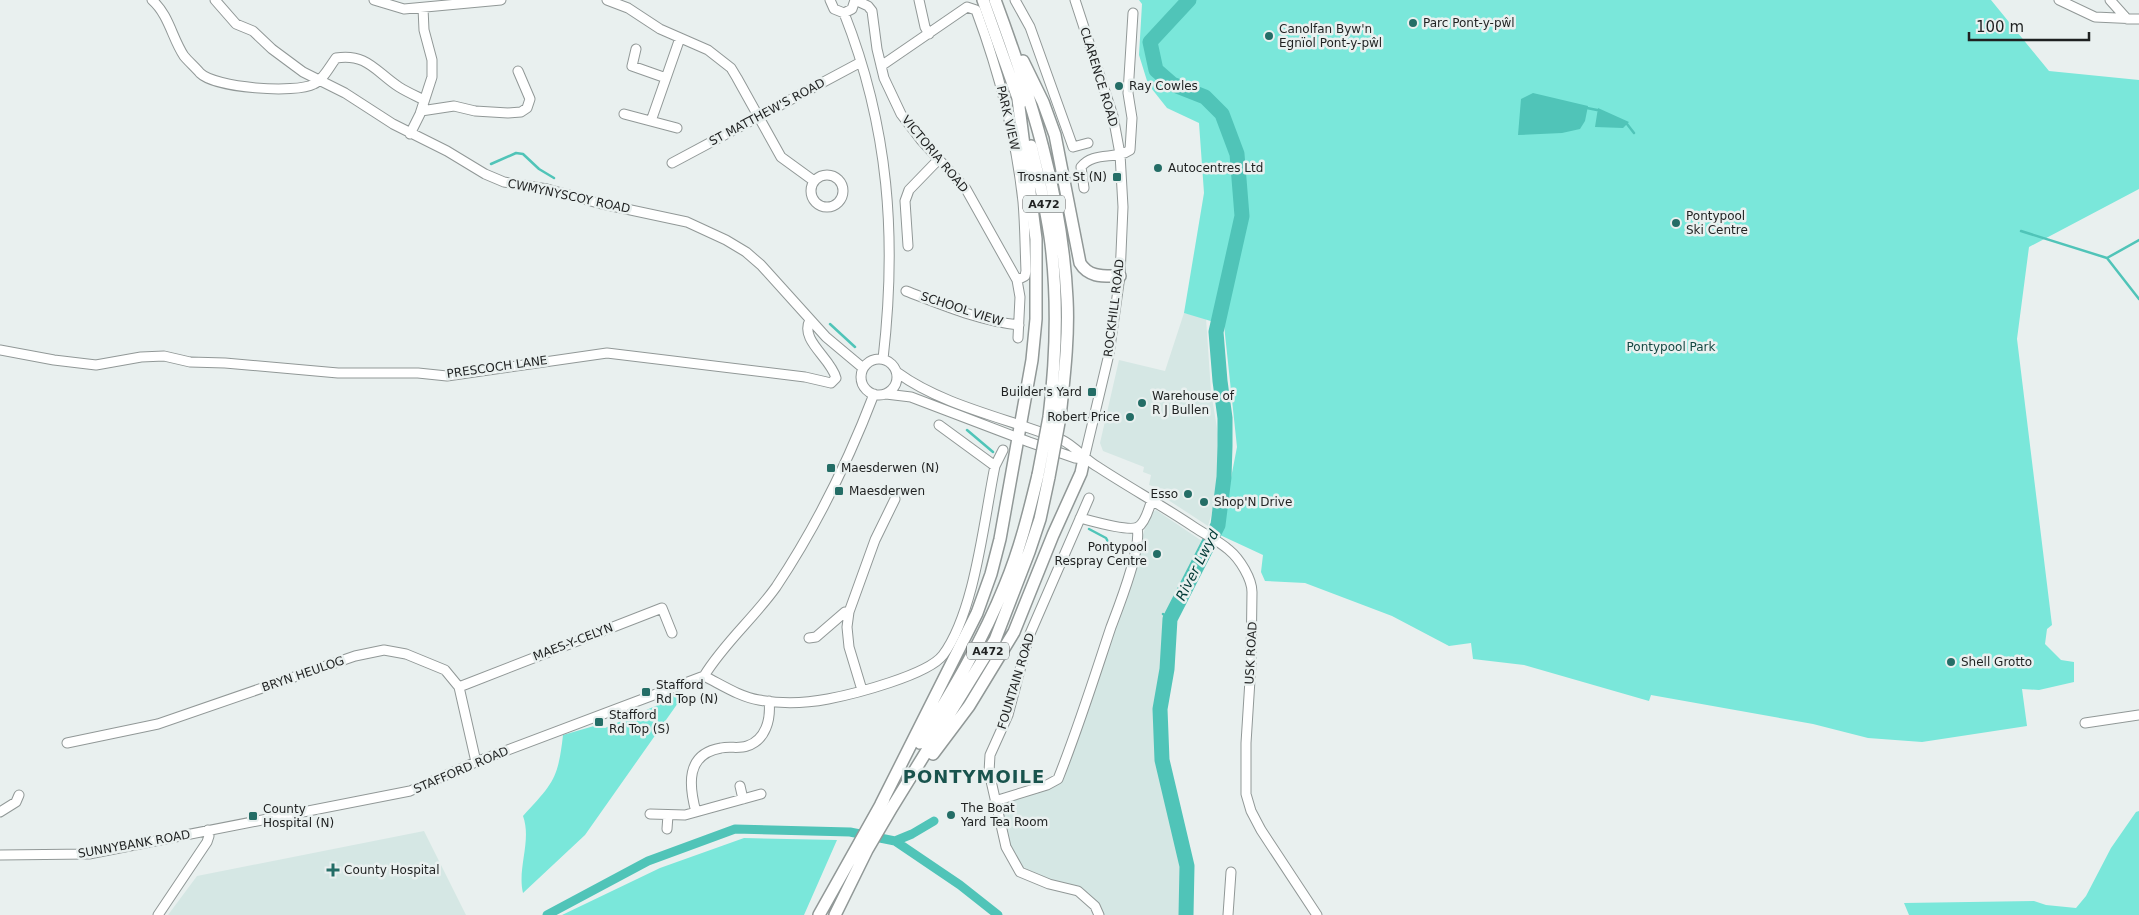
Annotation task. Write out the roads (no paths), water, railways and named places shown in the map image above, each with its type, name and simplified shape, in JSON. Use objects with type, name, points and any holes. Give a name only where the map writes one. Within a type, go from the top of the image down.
[{"type":"main road","name":"A472","points":[[983,0],[1018,99],[1042,194],[1051,244],[1056,340],[1054,417]]},
{"type":"main road","name":"A472","points":[[886,806],[914,773],[995,640],[1016,590],[1040,519],[1044,476],[1067,329],[1066,277],[1061,229],[1047,161],[1031,101],[995,0]]},
{"type":"main road","points":[[1013,48],[1026,65],[1043,102],[1055,135],[1080,263],[1087,272],[1092,274],[1120,276]]},
{"type":"main road","points":[[886,806],[977,613],[991,574],[1000,539],[1032,360],[1037,280],[1035,229],[1018,99]]},
{"type":"main road","points":[[914,773],[938,749],[970,706],[1014,632],[1052,535],[1081,473],[1084,459]]},
{"type":"main road","name":"A472","points":[[819,915],[862,847],[954,689],[1005,586],[1044,476]]},
{"type":"main road","name":"A472","points":[[835,915],[862,847]]},
{"type":"street","points":[[152,0],[169,23],[184,55],[202,75],[219,82],[280,90],[313,85],[319,81],[336,58],[349,56],[360,58],[399,87],[424,100]]},
{"type":"street","name":"CWMYNYSCOY ROAD","points":[[215,0],[236,24],[253,30],[282,58],[319,81],[345,93],[392,124],[504,182],[547,189],[598,203],[687,222],[712,233],[746,252],[762,265],[842,353],[863,368]]},
{"type":"street","points":[[374,0],[404,9],[495,0]]},
{"type":"street","points":[[607,0],[628,8],[660,28],[708,50],[730,68],[782,159],[814,181]]},
{"type":"street","points":[[830,0],[834,9],[844,13],[874,104],[882,147],[887,186],[890,238],[890,293],[883,359]]},
{"type":"street","points":[[844,13],[852,8],[855,0]]},
{"type":"street","name":"VICTORIA ROAD","points":[[855,0],[868,6],[872,11],[881,66],[888,86],[907,124],[966,189],[1017,280]]},
{"type":"street","points":[[919,0],[925,28],[930,34]]},
{"type":"street","points":[[1015,0],[1030,27],[1073,147],[1088,143]]},
{"type":"street","name":"CLARENCE ROAD","points":[[1075,0],[1110,106],[1120,154]]},
{"type":"street","points":[[2059,0],[2095,17],[2139,19]]},
{"type":"street","points":[[2110,0],[2127,19]]},
{"type":"street","name":"PARK VIEW","points":[[881,66],[967,7],[972,7],[976,10],[990,48],[1017,157],[1023,204],[1026,271],[1025,276],[1017,280],[1020,297],[1018,338]]},
{"type":"street","points":[[410,134],[421,111],[432,77],[432,60],[424,30],[423,8]]},
{"type":"street","points":[[1084,188],[1081,167],[1085,161],[1104,155],[1120,154],[1130,150],[1132,118],[1128,93],[1133,13]]},
{"type":"street","points":[[651,121],[680,38]]},
{"type":"street","points":[[636,49],[632,66],[666,78]]},
{"type":"street","name":"ST MATTHEW'S ROAD","points":[[672,163],[861,62]]},
{"type":"street","points":[[421,111],[454,106],[475,111],[521,112],[527,108],[530,99],[518,71]]},
{"type":"street","points":[[624,114],[677,128]]},
{"type":"street","name":"ROCKHILL ROAD","points":[[1084,459],[1109,354],[1120,276],[1124,207],[1120,154]]},
{"type":"street","points":[[908,246],[905,201],[907,195],[909,190],[939,159]]},
{"type":"street","name":"SCHOOL VIEW","points":[[906,291],[973,315],[1005,324],[1019,325]]},
{"type":"street","name":"PRESCOCH LANE","points":[[0,350],[54,360],[96,365],[141,357],[164,356],[190,362],[225,363],[338,373],[418,373],[447,376],[607,353],[771,373],[831,383],[836,378],[834,369],[808,336],[807,327],[810,320]]},
{"type":"street","points":[[883,359],[893,364],[898,373],[913,384],[1019,426],[1064,441],[1084,459],[1075,458],[1017,438],[918,399],[874,394],[863,386],[861,380],[863,368],[870,361],[883,359]]},
{"type":"street","points":[[886,394],[897,384],[898,373]]},
{"type":"street","points":[[874,394],[849,457],[819,516],[775,588],[713,661],[704,676],[750,698],[769,701],[826,699],[862,690],[925,669],[943,656],[960,622],[974,577],[995,466],[1003,450]]},
{"type":"street","points":[[939,425],[950,430],[995,466]]},
{"type":"street","name":"USK ROAD","points":[[1084,459],[1152,499],[1234,554],[1252,586],[1253,618],[1247,724],[1246,794],[1251,811],[1262,830],[1317,915]]},
{"type":"street","name":"FOUNTAIN ROAD","points":[[1089,498],[1028,636],[1008,715],[990,756],[989,772],[1006,847],[1020,872],[1049,884],[1078,891],[1095,906],[1099,915]]},
{"type":"street","points":[[862,690],[849,647],[847,627],[849,612],[875,540],[896,499]]},
{"type":"street","points":[[1080,518],[1128,529],[1137,528],[1142,524],[1152,499]]},
{"type":"street","points":[[995,802],[1047,785],[1058,779],[1070,751],[1127,581],[1138,539],[1137,528]]},
{"type":"street","name":"MAES-Y-CELYN","points":[[459,687],[662,608],[672,633]]},
{"type":"street","points":[[810,638],[816,637],[845,612],[849,612]]},
{"type":"street","name":"BRYN HEULOG","points":[[66,743],[158,724],[355,656],[384,650],[406,654],[445,670],[459,687],[476,762]]},
{"type":"street","name":"STAFFORD ROAD","points":[[208,830],[410,791],[476,762],[704,676]]},
{"type":"street","points":[[696,812],[690,786],[690,778],[695,763],[713,749],[726,747],[741,748],[755,742],[768,724],[770,714],[769,701]]},
{"type":"street","points":[[2086,723],[2139,715]]},
{"type":"street","points":[[740,786],[743,799]]},
{"type":"street","points":[[650,814],[685,815],[761,794]]},
{"type":"street","points":[[0,812],[16,802],[19,795]]},
{"type":"street","points":[[667,830],[668,816]]},
{"type":"street","points":[[158,915],[206,842],[209,836],[208,830]]},
{"type":"street","name":"SUNNYBANK ROAD","points":[[0,855],[89,854],[208,830]]},
{"type":"street","points":[[1228,915],[1231,872]]},
{"type":"waterway","name":"River Lwyd","points":[[1186,915],[1187,866],[1162,760],[1160,709],[1167,669],[1170,619],[1218,525],[1224,477],[1225,418],[1216,332],[1242,216],[1237,154],[1222,114],[1205,97],[1172,84],[1156,70],[1150,42],[1189,0]]},
{"type":"waterway","points":[[1587,108],[1597,110]]},
{"type":"waterway","points":[[1627,124],[1634,133]]},
{"type":"waterway","points":[[491,164],[516,153],[523,154],[539,169],[554,178]]},
{"type":"waterway","points":[[2021,231],[2107,258],[2139,240]]},
{"type":"waterway","points":[[2107,258],[2139,299]]},
{"type":"waterway","points":[[830,324],[855,347]]},
{"type":"waterway","points":[[967,430],[993,452]]},
{"type":"waterway","points":[[1089,529],[1106,538],[1120,564]]},
{"type":"waterway","points":[[1163,614],[1170,619]]},
{"type":"waterway","points":[[895,841],[912,834],[934,821]]},
{"type":"waterway","points":[[547,915],[648,861],[735,829],[850,832],[895,841],[960,885],[998,915]]},
{"type":"place","name":"Parc Pont-y-pŵl","points":[[1413,23]]},
{"type":"place","name":"Canolfan Byw'n Egnïol Pont-y-pŵl","points":[[1269,36]]},
{"type":"place","name":"Ray Cowles","points":[[1119,86]]},
{"type":"place","name":"Autocentres Ltd","points":[[1158,168]]},
{"type":"place","name":"Trosnant St (N)","points":[[1117,177]]},
{"type":"place","name":"Pontypool Ski Centre","points":[[1676,223]]},
{"type":"place","name":"Builder's Yard","points":[[1092,392]]},
{"type":"place","name":"Warehouse of R J Bullen","points":[[1142,403]]},
{"type":"place","name":"Robert Price","points":[[1130,417]]},
{"type":"place","name":"Maesderwen (N)","points":[[831,468]]},
{"type":"place","name":"Maesderwen","points":[[839,491]]},
{"type":"place","name":"Esso","points":[[1188,494]]},
{"type":"place","name":"Shop'N Drive","points":[[1204,502]]},
{"type":"place","name":"Pontypool Respray Centre","points":[[1157,554]]},
{"type":"place","name":"Shell Grotto","points":[[1951,662]]},
{"type":"place","name":"Stafford Rd Top (N)","points":[[646,692]]},
{"type":"place","name":"Stafford Rd Top (S)","points":[[599,722]]},
{"type":"place","name":"The Boat Yard Tea Room","points":[[951,815]]},
{"type":"place","name":"County Hospital (N)","points":[[253,816]]},
{"type":"place","name":"County Hospital","points":[[333,870]]},
{"type":"district","name":"PONTYMOILE","points":[[974,776]]},
{"type":"park label","name":"Pontypool Park","points":[[1671,347]]}]
